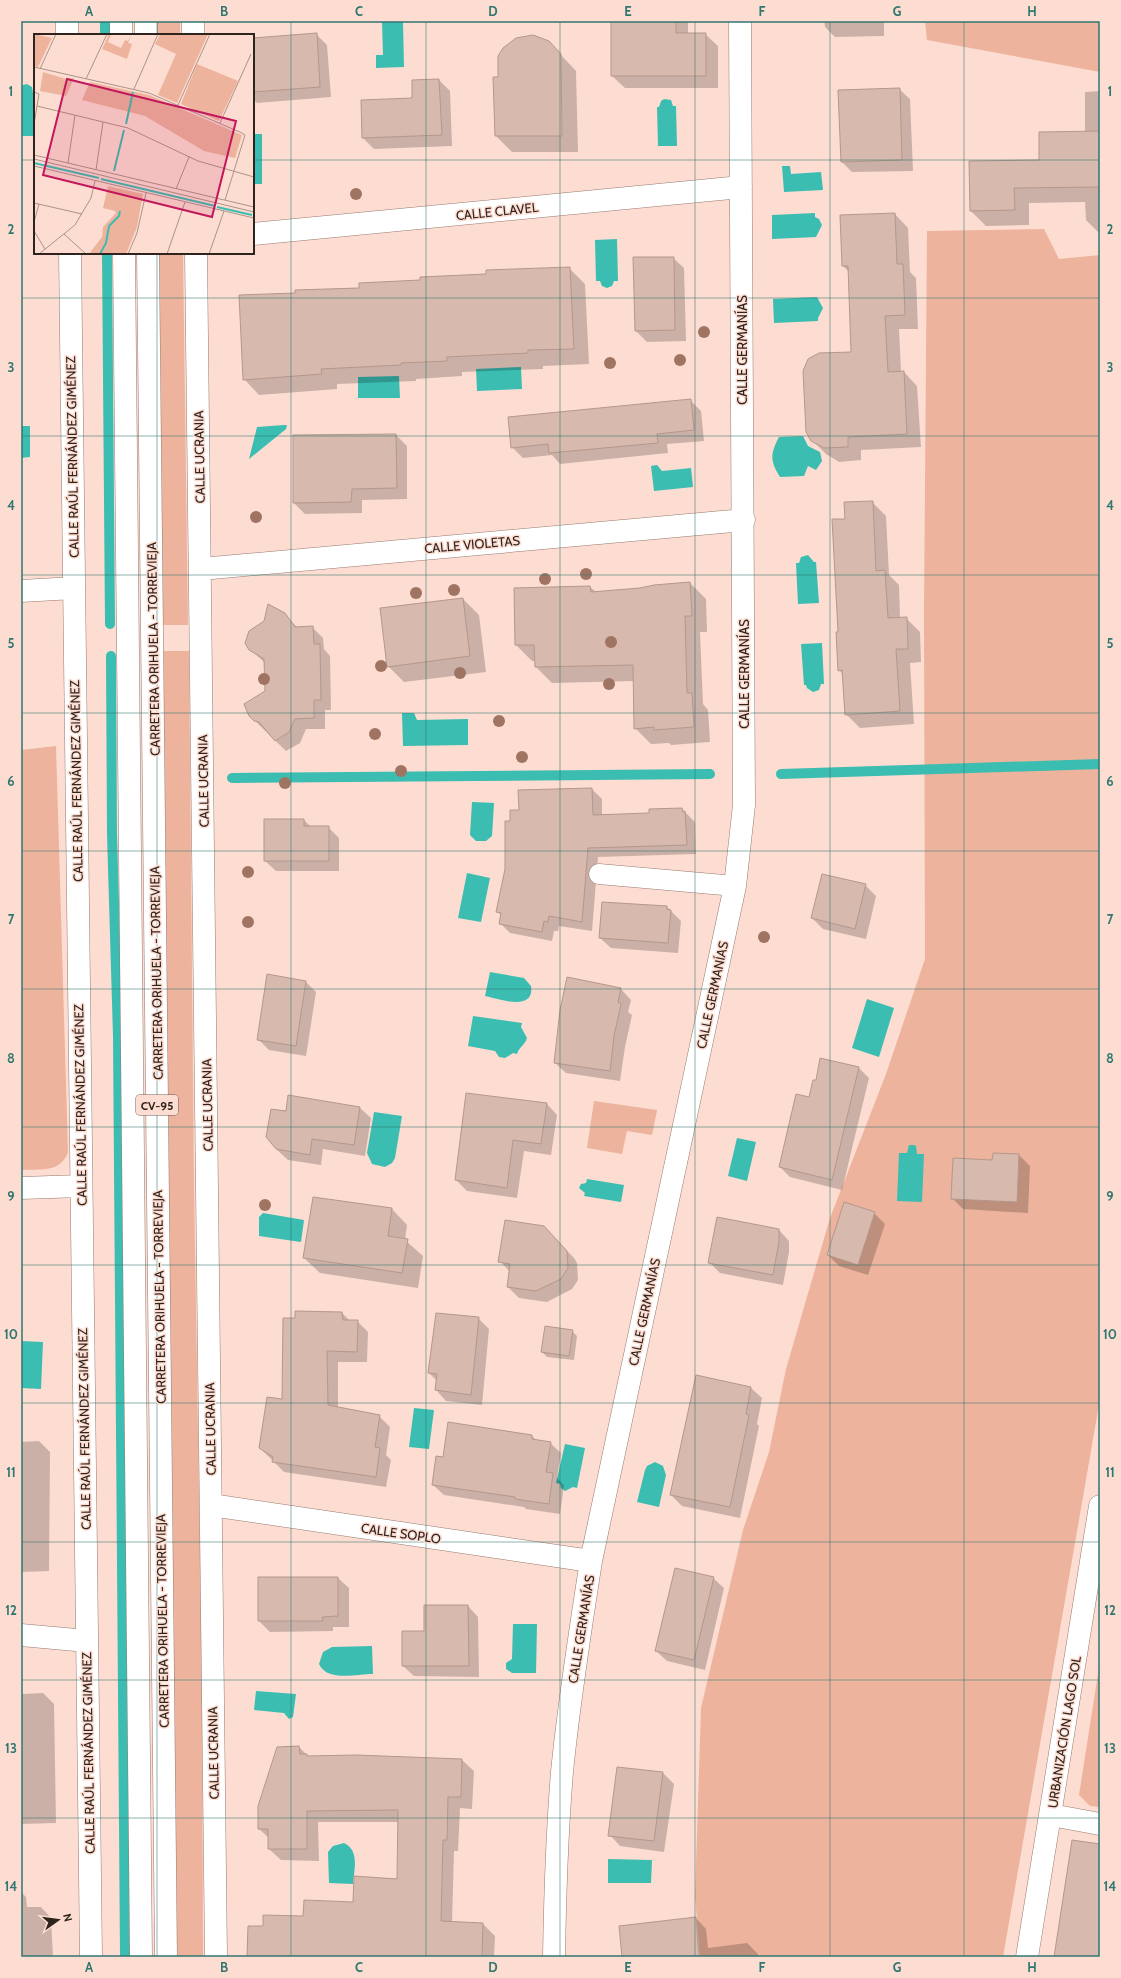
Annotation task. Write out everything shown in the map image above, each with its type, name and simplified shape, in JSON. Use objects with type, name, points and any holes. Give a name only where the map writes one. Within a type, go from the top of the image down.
[{"type":"street","points":[[67,21],[67,34]]},
{"type":"street","points":[[121,21],[121,34]]},
{"type":"street","points":[[146,21],[146,34]]},
{"type":"street","points":[[193,21],[193,34]]},
{"type":"street","name":"CALLE GERMANÍAS","points":[[554,1957],[556,1879],[562,1772],[574,1666],[591,1561],[735,886],[744,805],[744,520],[740,21]]},
{"type":"street","name":"CALLE CLAVEL","points":[[254,234],[741,187]]},
{"type":"street","name":"CALLE RAÚL FERNÁNDEZ GIMÉNEZ","points":[[70,254],[91,1957]]},
{"type":"street","name":"CARRETERA ORIHUELA - TORREVIEJA","points":[[124,254],[141,1957]]},
{"type":"street","name":"CARRETERA ORIHUELA - TORREVIEJA","points":[[148,254],[166,1957]]},
{"type":"street","name":"CALLE UCRANIA","points":[[196,254],[201,569],[216,1957]]},
{"type":"street","name":"CALLE VIOLETAS","points":[[201,569],[744,520]]},
{"type":"street","points":[[21,591],[74,588]]},
{"type":"street","points":[[21,1188],[81,1186]]},
{"type":"street","name":"CALLE SOPLO","points":[[211,1505],[591,1561]]},
{"type":"street","name":"URBANIZACIÓN LAGO SOL","points":[[1027,1957],[1100,1506]]},
{"type":"street","points":[[21,1635],[87,1641]]},
{"type":"street","points":[[1051,1815],[1100,1824]]},
{"type":"lane","points":[[599,874],[735,886]]},
{"type":"shaded area","points":[[156,21],[180,21],[180,34],[156,34]]},
{"type":"shaded area","points":[[925,21],[1100,21],[1100,72],[927,40]]},
{"type":"shaded area","points":[[1044,229],[1059,259],[1100,255],[1100,1399],[1003,1957],[700,1957],[695,1896],[701,1708],[743,1530],[769,1452],[786,1369],[830,1218],[886,1074],[925,959],[924,612],[927,231]]},
{"type":"shaded area","points":[[159,254],[183,254],[188,625],[163,625]]},
{"type":"shaded area","points":[[163,651],[189,651],[194,1186],[202,1677],[203,1957],[176,1957]]},
{"type":"shaded area","points":[[56,746],[68,1152],[65,1159],[55,1167],[21,1170],[21,750]]},
{"type":"shaded area","points":[[594,1101],[657,1110],[652,1135],[627,1131],[622,1154],[587,1148]]},
{"type":"shaded area","points":[[1100,1661],[1100,1807],[1090,1806],[1079,1795]]},
{"type":"water","points":[[382,22],[403,22],[404,67],[376,68],[376,55],[383,55]]},
{"type":"water","points":[[27,84],[32,87],[34,93],[34,136],[21,136],[21,89],[23,85]]},
{"type":"water","points":[[664,99],[671,100],[673,106],[676,106],[677,146],[658,146],[657,107],[659,107],[661,101]]},
{"type":"water","points":[[254,134],[262,134],[262,184],[254,184]]},
{"type":"water","points":[[782,166],[790,166],[791,174],[821,172],[823,190],[784,192]]},
{"type":"water","points":[[815,213],[815,217],[819,219],[822,225],[816,237],[772,239],[772,215]]},
{"type":"water","points":[[617,239],[618,281],[614,281],[612,286],[607,288],[602,286],[600,281],[596,281],[595,240]]},
{"type":"water","points":[[817,297],[823,308],[818,321],[774,323],[773,299]]},
{"type":"water","points":[[521,367],[522,389],[477,391],[476,369]]},
{"type":"water","points":[[399,376],[400,398],[358,398],[358,377]]},
{"type":"water","points":[[287,425],[286,429],[249,459],[257,427]]},
{"type":"water","points":[[21,426],[30,426],[30,457],[21,458]]},
{"type":"water","points":[[803,436],[808,446],[820,452],[822,461],[816,470],[808,466],[804,476],[780,477],[774,466],[772,457],[779,437]]},
{"type":"water","points":[[657,465],[662,471],[691,468],[693,487],[654,491],[651,466]]},
{"type":"water","points":[[808,555],[814,562],[816,562],[819,603],[798,604],[796,563],[799,563],[801,557]]},
{"type":"water","points":[[822,643],[824,684],[821,684],[819,690],[813,692],[807,688],[806,685],[804,685],[801,644]]},
{"type":"water","points":[[402,713],[414,713],[417,720],[468,719],[468,745],[403,746]]},
{"type":"water","points":[[472,802],[494,803],[492,836],[486,841],[476,841],[470,835]]},
{"type":"water","points":[[467,873],[490,878],[481,922],[458,918]]},
{"type":"water","points":[[490,972],[524,978],[531,986],[531,994],[527,999],[515,1002],[485,996]]},
{"type":"water","points":[[867,999],[894,1008],[879,1057],[852,1048]]},
{"type":"water","points":[[473,1016],[522,1023],[521,1027],[527,1038],[517,1054],[513,1053],[505,1058],[499,1057],[495,1051],[468,1046]]},
{"type":"water","points":[[374,1112],[402,1116],[395,1158],[392,1163],[385,1167],[372,1164],[367,1153]]},
{"type":"water","points":[[737,1138],[756,1142],[747,1181],[728,1176]]},
{"type":"water","points":[[909,1145],[916,1146],[917,1154],[924,1154],[922,1202],[897,1201],[899,1153],[907,1153]]},
{"type":"water","points":[[587,1179],[624,1185],[621,1202],[584,1196],[585,1193],[579,1188],[581,1184],[586,1183]]},
{"type":"water","points":[[263,1213],[304,1220],[301,1242],[259,1236],[259,1217]]},
{"type":"water","points":[[21,1341],[43,1342],[41,1389],[21,1388]]},
{"type":"water","points":[[414,1408],[434,1410],[429,1449],[409,1447]]},
{"type":"water","points":[[565,1444],[585,1448],[577,1488],[573,1487],[565,1491],[561,1488],[560,1484],[556,1483]]},
{"type":"water","points":[[655,1462],[663,1466],[666,1475],[659,1507],[637,1502],[645,1470],[647,1466]]},
{"type":"water","points":[[513,1624],[537,1624],[536,1673],[512,1673],[506,1669],[506,1663],[512,1659]]},
{"type":"water","points":[[372,1646],[373,1674],[351,1676],[335,1675],[323,1670],[319,1664],[323,1652],[332,1647]]},
{"type":"water","points":[[256,1691],[296,1694],[293,1717],[289,1719],[284,1713],[254,1710]]},
{"type":"water","points":[[344,1843],[349,1846],[354,1856],[355,1867],[353,1884],[329,1883],[328,1852],[333,1846]]},
{"type":"water","points":[[608,1859],[652,1860],[651,1883],[608,1883]]},
{"type":"building","points":[[611,21],[676,21],[676,33],[706,33],[706,76],[611,76]]},
{"type":"building","points":[[317,33],[320,87],[254,92],[254,38]]},
{"type":"building","points":[[533,35],[549,41],[561,54],[562,136],[495,136],[493,77],[498,77],[498,56],[503,48],[516,38]]},
{"type":"building","points":[[439,79],[442,135],[362,138],[361,100],[412,98],[412,80]]},
{"type":"building","points":[[900,88],[902,160],[841,162],[838,90]]},
{"type":"building","points":[[1100,131],[1100,187],[1014,188],[1015,210],[970,211],[969,161],[1039,160],[1039,132]]},
{"type":"building","points":[[895,213],[897,264],[903,264],[905,315],[885,316],[888,372],[904,371],[907,434],[848,437],[848,447],[824,448],[811,441],[806,432],[803,371],[808,359],[819,353],[851,352],[848,266],[842,266],[840,215]]},
{"type":"building","points":[[633,257],[674,257],[675,330],[635,331]]},
{"type":"building","points":[[570,267],[574,349],[528,350],[528,353],[447,357],[447,361],[321,369],[322,374],[243,380],[239,295],[295,293],[295,290],[359,288],[359,283],[420,280],[420,277],[486,274],[486,270]]},
{"type":"building","points":[[691,399],[694,430],[657,434],[658,443],[549,453],[548,444],[511,448],[508,417]]},
{"type":"building","points":[[396,434],[397,488],[352,489],[351,502],[293,503],[293,435]]},
{"type":"building","points":[[873,501],[876,571],[885,570],[888,618],[907,617],[908,649],[896,649],[900,711],[845,715],[842,670],[838,671],[836,632],[838,632],[832,519],[845,519],[844,502]]},
{"type":"building","points":[[690,582],[692,616],[685,616],[687,693],[692,693],[694,727],[654,730],[654,727],[634,729],[633,665],[535,667],[534,645],[515,645],[514,588],[590,586],[591,592]]},
{"type":"building","points":[[463,598],[470,656],[387,667],[380,608]]},
{"type":"building","points":[[268,604],[285,613],[295,627],[313,626],[314,644],[320,644],[321,700],[314,700],[314,718],[295,719],[289,732],[275,741],[259,722],[254,721],[249,716],[244,704],[265,691],[264,659],[249,650],[245,643],[249,631],[264,621]]},
{"type":"building","points":[[592,788],[593,815],[649,813],[649,809],[682,808],[683,812],[685,811],[687,845],[588,848],[582,922],[549,916],[548,922],[544,921],[542,932],[499,924],[501,913],[496,912],[505,869],[505,821],[510,821],[510,810],[519,810],[518,790]]},
{"type":"building","points":[[264,819],[304,819],[304,826],[329,826],[329,861],[264,861]]},
{"type":"building","points":[[822,874],[866,884],[855,929],[811,918]]},
{"type":"building","points":[[602,902],[667,906],[667,909],[671,910],[668,943],[599,938]]},
{"type":"building","points":[[267,974],[306,981],[296,1046],[257,1040]]},
{"type":"building","points":[[567,977],[621,988],[618,1002],[621,1004],[614,1036],[610,1071],[554,1063],[560,1010]]},
{"type":"building","points":[[820,1058],[859,1067],[832,1180],[779,1167],[796,1094],[809,1097],[813,1080],[816,1080]]},
{"type":"building","points":[[466,1093],[547,1103],[541,1144],[513,1140],[507,1188],[455,1180]]},
{"type":"building","points":[[288,1095],[360,1107],[354,1145],[312,1139],[310,1155],[276,1149],[266,1137],[271,1109],[286,1111]]},
{"type":"building","points":[[993,1153],[1019,1154],[1017,1202],[951,1199],[953,1158],[992,1160]]},
{"type":"building","points":[[313,1197],[392,1208],[388,1236],[408,1239],[402,1273],[303,1258]]},
{"type":"building","points":[[844,1202],[875,1212],[858,1265],[827,1255]]},
{"type":"building","points":[[717,1217],[779,1229],[779,1241],[773,1275],[708,1263]]},
{"type":"building","points":[[505,1220],[544,1226],[567,1251],[568,1268],[561,1279],[536,1291],[507,1287],[510,1264],[498,1262]]},
{"type":"building","points":[[295,1311],[342,1312],[343,1320],[358,1320],[357,1352],[327,1351],[328,1405],[380,1415],[375,1447],[380,1448],[376,1477],[272,1462],[273,1457],[259,1448],[267,1397],[282,1399],[283,1318],[295,1318]]},
{"type":"building","points":[[436,1313],[479,1317],[471,1395],[435,1390],[437,1374],[428,1373]]},
{"type":"building","points":[[545,1326],[573,1330],[569,1356],[541,1352]]},
{"type":"building","points":[[696,1375],[751,1387],[746,1414],[749,1415],[730,1507],[670,1495]]},
{"type":"building","points":[[448,1422],[532,1435],[532,1439],[551,1442],[546,1472],[553,1473],[549,1504],[515,1499],[515,1497],[432,1485],[436,1456],[443,1457]]},
{"type":"building","points":[[675,1568],[714,1577],[694,1660],[655,1651]]},
{"type":"building","points":[[258,1577],[338,1577],[338,1616],[322,1617],[323,1621],[258,1621]]},
{"type":"building","points":[[424,1605],[468,1605],[469,1666],[402,1666],[402,1631],[424,1631]]},
{"type":"building","points":[[299,1746],[300,1754],[307,1754],[307,1756],[356,1755],[462,1759],[461,1797],[448,1797],[447,1840],[443,1840],[441,1921],[483,1923],[482,1957],[247,1957],[248,1926],[263,1926],[263,1915],[303,1916],[304,1900],[353,1902],[354,1876],[397,1879],[398,1810],[307,1811],[307,1849],[268,1849],[268,1829],[258,1829],[258,1806],[277,1747]]},
{"type":"building","points":[[617,1767],[663,1772],[654,1841],[608,1836]]},
{"type":"building","points":[[1072,1840],[1100,1844],[1100,1957],[1054,1957]]},
{"type":"building","points":[[696,1917],[699,1957],[622,1957],[619,1926]]},
{"type":"waterway","points":[[105,21],[105,34]]},
{"type":"waterway","points":[[107,254],[110,624]]},
{"type":"waterway","points":[[111,656],[112,834],[118,1036],[125,1957]]},
{"type":"waterway","points":[[781,774],[1100,764]]},
{"type":"waterway","points":[[232,778],[710,774]]}]
